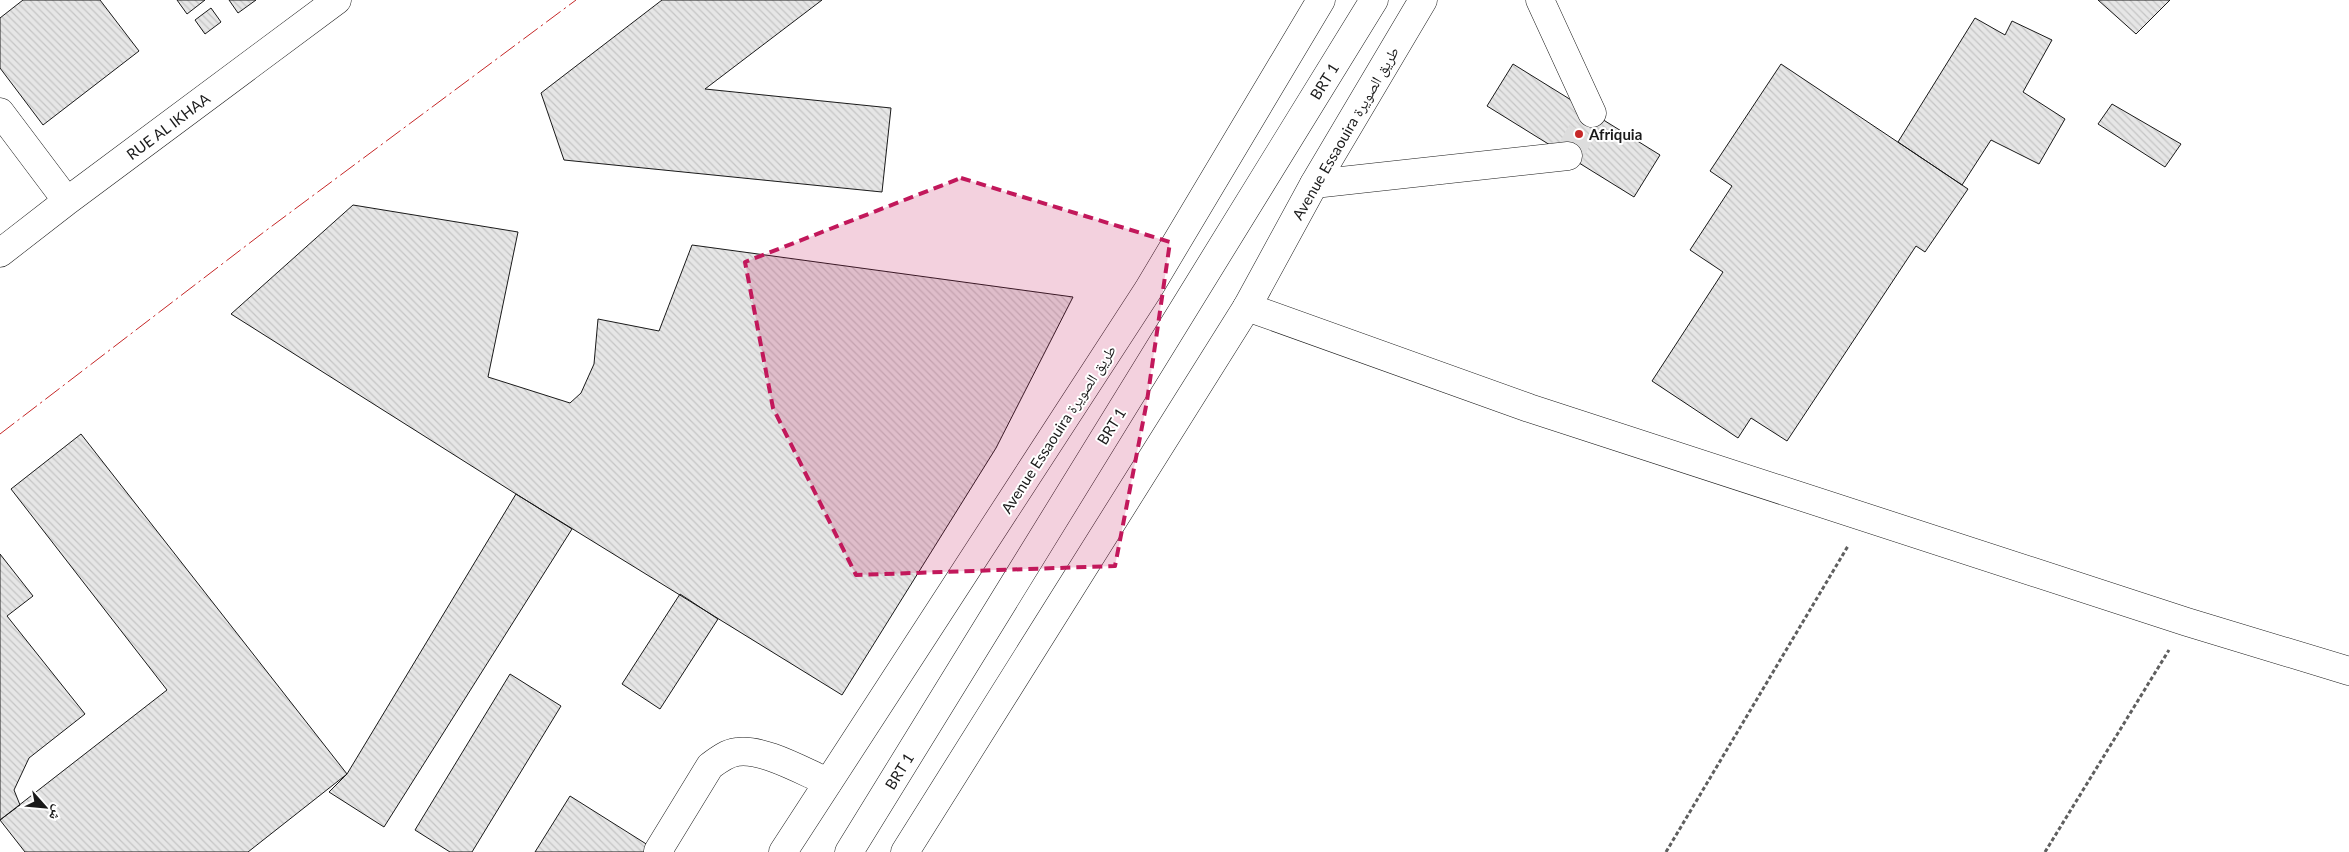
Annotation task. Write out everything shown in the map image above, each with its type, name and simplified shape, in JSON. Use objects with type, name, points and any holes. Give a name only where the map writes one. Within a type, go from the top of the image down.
[{"type":"main road","name":"RUE AL IKHAA","points":[[0,253],[337,0]]},
{"type":"main road","name":"Avenue Essaouira طريق الصويرة","points":[[783,852],[1148,290],[1321,0]]},
{"type":"main road","name":"BRT 1","points":[[849,852],[1374,0]]},
{"type":"main road","name":"Avenue Essaouira طريق الصويرة","points":[[905,852],[1246,307],[1314,184],[1423,0]]},
{"type":"main road","points":[[1540,0],[1592,113]]},
{"type":"main road","points":[[0,112],[67,201]]},
{"type":"main road","points":[[1314,184],[1568,156]]},
{"type":"main road","points":[[1246,307],[1529,408],[2186,622],[2349,671]]},
{"type":"main road","points":[[658,851],[710,766],[722,757],[736,752],[753,752],[828,782]]},
{"type":"path","points":[[1666,852],[1865,518]]},
{"type":"path","points":[[2045,852],[2186,622]]},
{"type":"highlighted area","points":[[961,178],[1170,242],[1147,401],[1115,566],[856,575],[773,408],[745,262]]},
{"type":"building","points":[[23,0],[100,0],[139,51],[43,125],[0,68],[0,18]]},
{"type":"building","points":[[177,0],[205,0],[187,14]]},
{"type":"building","points":[[229,0],[256,0],[238,13]]},
{"type":"building","points":[[662,0],[822,0],[705,89],[891,108],[882,192],[564,160],[541,93]]},
{"type":"building","points":[[2098,0],[2170,0],[2136,34]]},
{"type":"building","points":[[211,8],[221,22],[205,34],[195,20]]},
{"type":"building","points":[[1975,18],[2005,35],[2012,21],[2052,40],[2023,92],[2065,119],[2039,164],[1991,140],[1962,185],[1898,142]]},
{"type":"building","name":"Afriquia","points":[[1513,64],[1660,155],[1634,197],[1487,106]]},
{"type":"building","points":[[1781,64],[1968,189],[1925,252],[1916,246],[1787,441],[1751,418],[1738,438],[1652,381],[1723,272],[1690,250],[1732,186],[1710,171]]},
{"type":"building","points":[[2112,104],[2181,144],[2165,167],[2098,124]]},
{"type":"building","points":[[353,205],[518,232],[488,377],[570,403],[581,393],[594,364],[598,319],[659,331],[692,245],[1073,297],[996,448],[842,695],[516,494],[231,314]]},
{"type":"building","points":[[81,434],[347,774],[248,852],[25,852],[0,820],[167,690],[11,489]]},
{"type":"building","points":[[516,494],[572,529],[384,827],[329,792],[347,774]]},
{"type":"building","points":[[0,554],[33,596],[7,616],[85,714],[29,758],[14,790],[20,805],[0,820]]},
{"type":"building","points":[[680,594],[718,619],[660,709],[622,684]]},
{"type":"building","points":[[510,674],[561,706],[472,852],[450,852],[415,830]]},
{"type":"building","points":[[570,796],[659,852],[535,852]]},
{"type":"tunnel","points":[[1568,156],[1592,113]]},
{"type":"power","points":[[0,434],[264,232],[576,0]]},
{"type":"place","name":"Afriquia","points":[[1579,134]]}]
